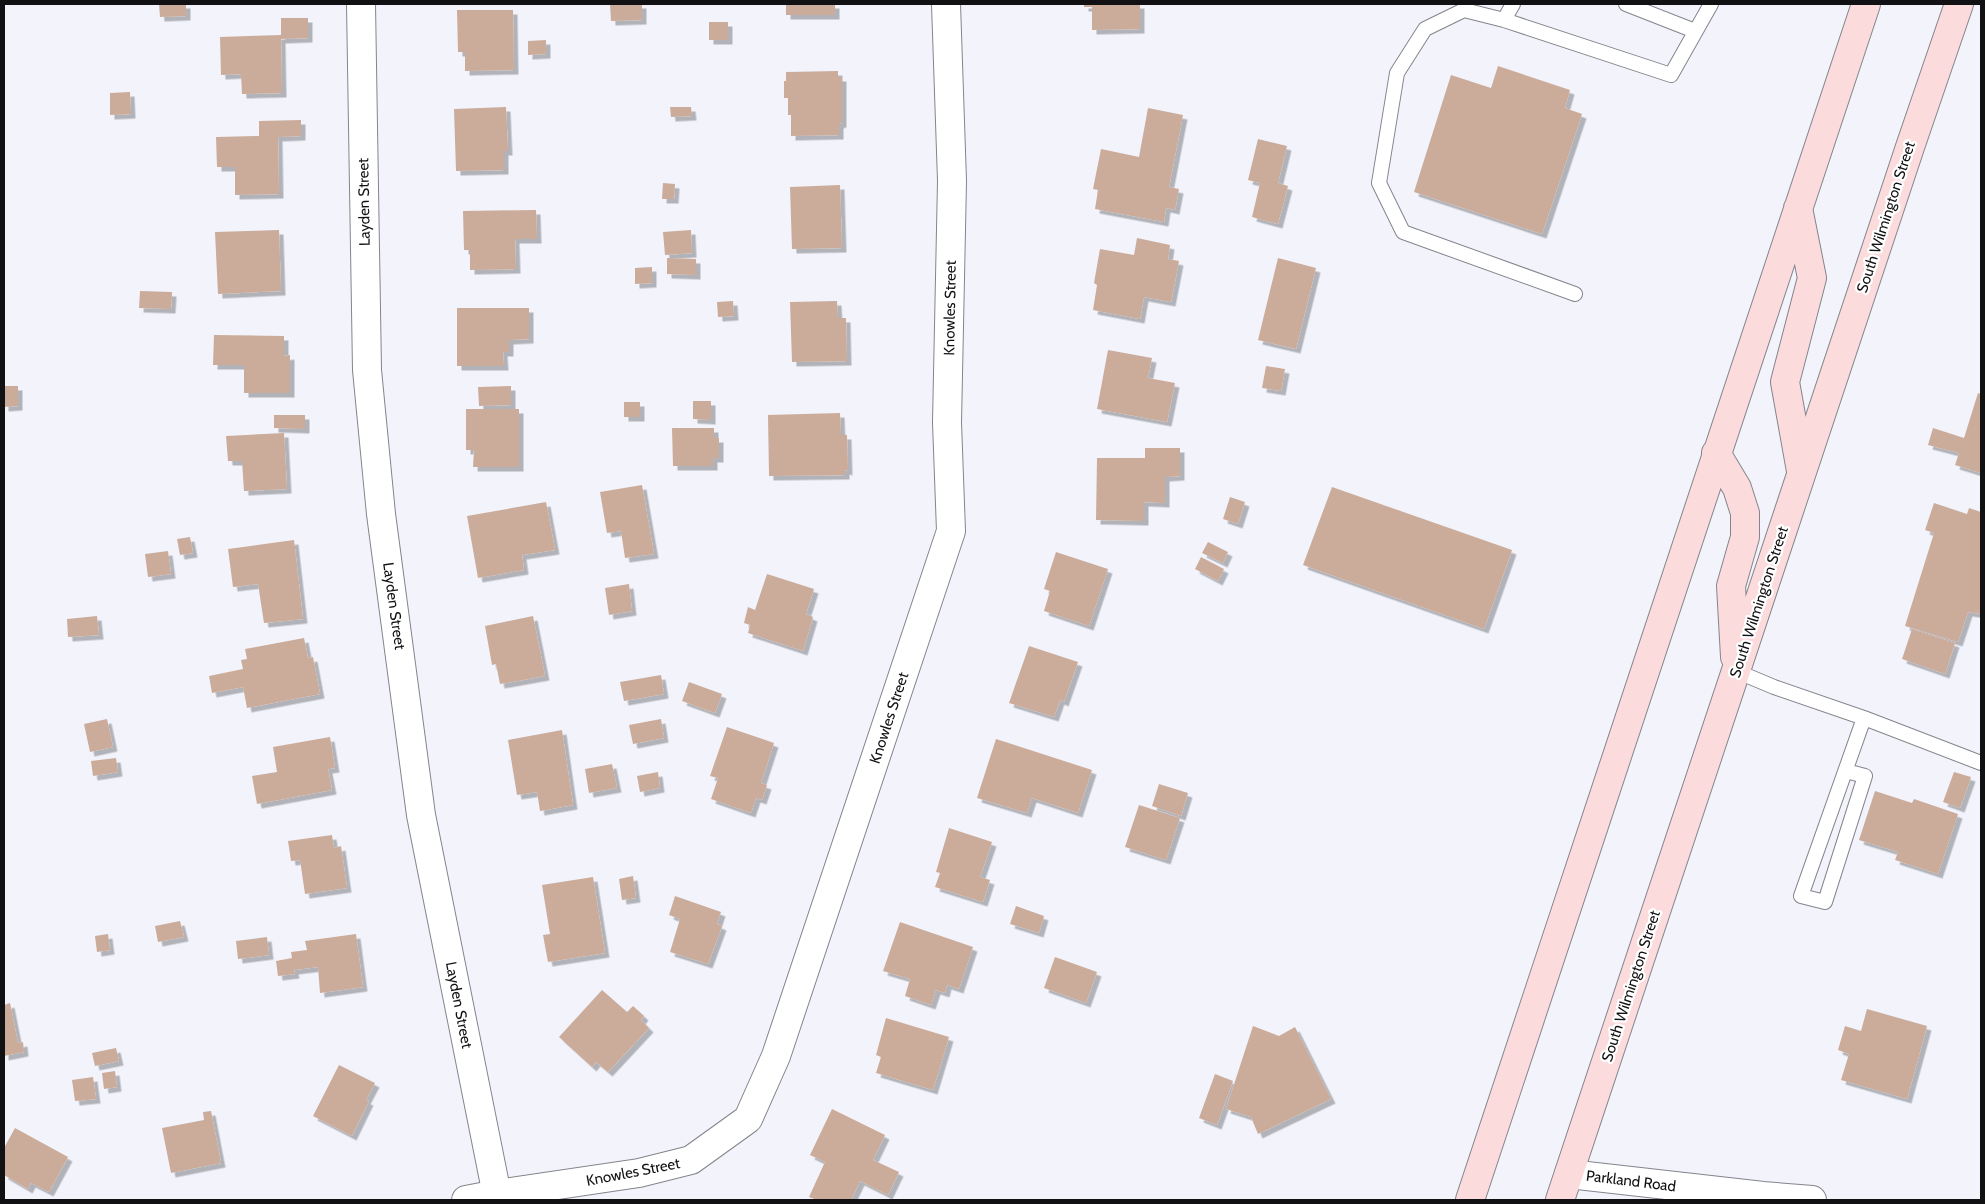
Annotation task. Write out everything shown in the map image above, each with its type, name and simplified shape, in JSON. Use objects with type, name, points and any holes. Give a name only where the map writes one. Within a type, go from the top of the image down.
[{"type":"main road","points":[[1470,1200],[1866,4]]},
{"type":"main road","name":"South Wilmington Street","points":[[1560,1200],[1959,4]]},
{"type":"main road","points":[[1798,207],[1812,278],[1785,382],[1802,473]]},
{"type":"main road","points":[[1716,453],[1737,488],[1745,513],[1745,537],[1731,586],[1736,671]]},
{"type":"street","name":"Layden Street","points":[[361,4],[367,370],[381,514],[421,815],[498,1197]]},
{"type":"street","name":"Knowles Street","points":[[466,1200],[498,1197],[639,1173],[691,1160],[748,1119],[776,1056],[951,531],[947,423],[952,181],[946,4]]},
{"type":"street","name":"Parkland Road","points":[[1569,1174],[1812,1200]]},
{"type":"lane","points":[[1504,20],[1513,4]]},
{"type":"lane","points":[[1626,4],[1695,31]]},
{"type":"lane","points":[[1575,294],[1403,232],[1379,183],[1397,73],[1425,29],[1464,10],[1504,20],[1671,75],[1711,4]]},
{"type":"lane","points":[[1736,671],[1774,688],[1864,718],[1981,763]]},
{"type":"lane","points":[[1846,771],[1865,776],[1825,902],[1801,896],[1864,718]]},
{"type":"building","points":[[159,4],[186,4],[186,16],[160,17]]},
{"type":"building","points":[[610,4],[642,4],[642,20],[611,21]]},
{"type":"building","points":[[786,4],[835,4],[835,15],[786,15]]},
{"type":"building","points":[[1084,4],[1140,4],[1140,29],[1092,30],[1092,7],[1084,7]]},
{"type":"building","points":[[457,10],[513,10],[514,70],[465,71],[465,52],[458,52]]},
{"type":"building","points":[[281,18],[308,18],[308,38],[281,39],[282,93],[242,94],[241,74],[221,75],[220,37],[281,35]]},
{"type":"building","points":[[709,22],[728,22],[728,40],[709,40]]},
{"type":"building","points":[[546,40],[546,54],[528,55],[528,41]]},
{"type":"building","points":[[1498,66],[1570,90],[1565,108],[1582,114],[1542,234],[1414,192],[1451,75],[1491,88]]},
{"type":"building","points":[[838,71],[838,77],[842,77],[842,123],[839,124],[839,135],[791,136],[791,115],[788,115],[788,98],[784,98],[786,72]]},
{"type":"building","points":[[130,92],[131,114],[110,115],[110,93]]},
{"type":"building","points":[[506,107],[508,151],[504,151],[504,170],[456,171],[454,109]]},
{"type":"building","points":[[670,107],[691,107],[692,116],[671,117]]},
{"type":"building","points":[[1148,108],[1183,115],[1169,187],[1179,189],[1175,210],[1166,208],[1164,222],[1095,209],[1098,190],[1093,189],[1101,149],[1139,157]]},
{"type":"building","points":[[301,120],[301,136],[278,137],[279,194],[235,195],[235,167],[217,167],[216,137],[259,136],[259,121]]},
{"type":"building","points":[[1258,139],[1287,146],[1278,183],[1288,186],[1278,224],[1252,217],[1260,183],[1248,180]]},
{"type":"building","points":[[663,183],[675,184],[674,199],[662,199]]},
{"type":"building","points":[[840,185],[842,248],[792,249],[790,187]]},
{"type":"building","points":[[536,210],[537,239],[515,239],[516,269],[470,270],[470,250],[464,250],[463,211]]},
{"type":"building","points":[[279,230],[281,291],[218,294],[215,232]]},
{"type":"building","points":[[691,230],[692,253],[665,255],[663,232]]},
{"type":"building","points":[[1137,238],[1170,245],[1168,259],[1179,261],[1171,302],[1144,297],[1140,319],[1093,310],[1097,285],[1094,283],[1100,249],[1134,255]]},
{"type":"building","points":[[667,258],[696,259],[696,275],[667,274]]},
{"type":"building","points":[[1278,258],[1316,268],[1296,349],[1258,340]]},
{"type":"building","points":[[652,267],[652,283],[635,284],[635,268]]},
{"type":"building","points":[[140,291],[172,292],[171,309],[139,308]]},
{"type":"building","points":[[733,301],[734,316],[718,317],[717,302]]},
{"type":"building","points":[[837,301],[838,318],[846,318],[847,361],[792,362],[790,302]]},
{"type":"building","points":[[457,308],[529,308],[529,339],[509,340],[509,352],[503,352],[504,366],[457,366]]},
{"type":"building","points":[[214,335],[284,336],[284,356],[290,355],[290,393],[244,393],[244,365],[213,365]]},
{"type":"building","points":[[1108,350],[1152,358],[1148,378],[1175,383],[1167,422],[1097,409]]},
{"type":"building","points":[[1266,366],[1285,369],[1281,391],[1262,388]]},
{"type":"building","points":[[4,386],[18,386],[18,406],[4,407]]},
{"type":"building","points":[[511,386],[511,405],[479,406],[478,387]]},
{"type":"building","points":[[1978,393],[1981,394],[1981,473],[1955,465],[1959,453],[1928,445],[1933,428],[1964,438]]},
{"type":"building","points":[[693,401],[711,401],[711,420],[693,419]]},
{"type":"building","points":[[624,402],[640,402],[640,417],[624,417]]},
{"type":"building","points":[[466,409],[519,409],[519,467],[473,467],[474,450],[466,450]]},
{"type":"building","points":[[840,413],[841,435],[847,435],[848,471],[845,470],[845,475],[769,476],[768,415]]},
{"type":"building","points":[[274,415],[305,415],[305,429],[274,428]]},
{"type":"building","points":[[672,428],[714,428],[714,438],[719,438],[719,458],[713,458],[713,466],[673,466]]},
{"type":"building","points":[[284,433],[287,489],[244,491],[242,461],[228,461],[226,436]]},
{"type":"building","points":[[1145,448],[1180,448],[1180,476],[1165,477],[1165,503],[1144,502],[1144,521],[1096,520],[1097,458],[1145,458]]},
{"type":"building","points":[[642,485],[654,554],[625,558],[621,531],[607,533],[600,492]]},
{"type":"building","points":[[1332,487],[1512,550],[1484,629],[1303,565]]},
{"type":"building","points":[[1230,497],[1245,502],[1238,524],[1223,519]]},
{"type":"building","points":[[546,502],[555,550],[522,555],[524,570],[478,578],[467,516]]},
{"type":"building","points":[[1934,503],[1967,514],[1969,508],[1981,512],[1981,614],[1968,612],[1958,642],[1905,626],[1934,533],[1925,530]]},
{"type":"building","points":[[190,537],[193,553],[180,555],[177,539]]},
{"type":"building","points":[[294,540],[303,619],[264,623],[258,584],[233,587],[228,549]]},
{"type":"building","points":[[1208,542],[1228,552],[1223,563],[1202,553]]},
{"type":"building","points":[[168,551],[171,574],[148,577],[145,554]]},
{"type":"building","points":[[1056,552],[1108,569],[1089,626],[1044,611],[1050,591],[1044,589]]},
{"type":"building","points":[[1201,557],[1224,569],[1218,581],[1195,569]]},
{"type":"building","points":[[767,574],[814,589],[806,614],[813,617],[803,651],[748,633],[750,625],[744,623],[748,607],[755,610]]},
{"type":"building","points":[[629,584],[632,611],[609,615],[605,588]]},
{"type":"building","points":[[97,616],[99,635],[68,637],[67,619]]},
{"type":"building","points":[[533,616],[545,676],[500,684],[496,664],[492,665],[485,626]]},
{"type":"building","points":[[1912,629],[1955,643],[1945,674],[1902,659]]},
{"type":"building","points":[[304,638],[308,658],[313,657],[320,694],[247,708],[243,687],[212,693],[209,676],[243,669],[241,660],[247,659],[245,649]]},
{"type":"building","points":[[1029,646],[1078,662],[1064,702],[1060,700],[1054,717],[1009,703]]},
{"type":"building","points":[[661,675],[664,694],[624,701],[620,682]]},
{"type":"building","points":[[689,682],[722,694],[715,713],[682,701]]},
{"type":"building","points":[[107,719],[113,747],[90,752],[84,724]]},
{"type":"building","points":[[661,719],[664,738],[633,744],[629,725]]},
{"type":"building","points":[[727,727],[774,743],[761,783],[767,785],[762,800],[756,798],[751,813],[711,799],[718,778],[710,776]]},
{"type":"building","points":[[562,730],[573,805],[540,811],[537,792],[517,795],[508,740]]},
{"type":"building","points":[[330,737],[335,768],[328,769],[332,790],[257,804],[252,776],[277,772],[273,747]]},
{"type":"building","points":[[996,739],[1092,770],[1078,813],[1032,798],[1027,813],[977,798]]},
{"type":"building","points":[[116,758],[118,772],[93,776],[91,761]]},
{"type":"building","points":[[612,764],[617,788],[589,793],[585,769]]},
{"type":"building","points":[[658,772],[660,788],[640,792],[637,776]]},
{"type":"building","points":[[1954,772],[1971,777],[1960,808],[1943,802]]},
{"type":"building","points":[[1159,784],[1188,793],[1181,816],[1152,806]]},
{"type":"building","points":[[1875,791],[1912,803],[1914,799],[1958,814],[1938,874],[1895,860],[1898,852],[1859,840]]},
{"type":"building","points":[[1139,805],[1180,818],[1166,860],[1125,847]]},
{"type":"building","points":[[949,828],[992,842],[980,877],[990,880],[983,902],[935,887],[940,873],[936,872]]},
{"type":"building","points":[[332,835],[334,848],[341,846],[347,888],[305,894],[300,860],[291,861],[288,841]]},
{"type":"building","points":[[633,876],[636,898],[622,900],[619,879]]},
{"type":"building","points":[[593,877],[605,953],[548,962],[543,935],[550,934],[542,885]]},
{"type":"building","points":[[675,896],[721,912],[717,924],[722,926],[708,964],[670,952],[680,919],[669,915]]},
{"type":"building","points":[[1016,906],[1044,916],[1039,933],[1010,924]]},
{"type":"building","points":[[180,921],[184,937],[158,942],[155,926]]},
{"type":"building","points":[[900,922],[973,947],[959,989],[947,985],[945,993],[936,990],[931,1005],[905,996],[910,979],[883,971]]},
{"type":"building","points":[[108,934],[110,950],[97,952],[95,936]]},
{"type":"building","points":[[356,934],[363,987],[320,993],[318,967],[294,970],[295,974],[278,976],[276,961],[292,958],[291,952],[307,950],[305,941]]},
{"type":"building","points":[[267,937],[269,955],[238,959],[236,941]]},
{"type":"building","points":[[1055,957],[1097,972],[1086,1003],[1044,988]]},
{"type":"building","points":[[602,990],[627,1012],[633,1006],[644,1016],[641,1020],[649,1028],[608,1072],[596,1062],[592,1067],[559,1037]]},
{"type":"building","points":[[10,1003],[18,1043],[23,1042],[24,1052],[4,1056],[4,1005]]},
{"type":"building","points":[[1867,1009],[1927,1026],[1907,1099],[1841,1080],[1849,1054],[1838,1050],[1845,1026],[1861,1031]]},
{"type":"building","points":[[886,1018],[949,1037],[933,1090],[876,1073],[881,1057],[876,1055]]},
{"type":"building","points":[[1253,1026],[1279,1036],[1295,1027],[1331,1099],[1258,1134],[1251,1117],[1226,1109]]},
{"type":"building","points":[[116,1048],[119,1061],[95,1066],[92,1053]]},
{"type":"building","points":[[339,1065],[375,1083],[366,1100],[369,1101],[352,1136],[313,1116]]},
{"type":"building","points":[[115,1071],[117,1087],[104,1089],[102,1073]]},
{"type":"building","points":[[1215,1074],[1233,1081],[1217,1125],[1199,1118]]},
{"type":"building","points":[[93,1077],[96,1099],[75,1101],[72,1080]]},
{"type":"building","points":[[832,1109],[885,1135],[873,1160],[899,1172],[888,1195],[860,1181],[851,1200],[817,1200],[809,1197],[825,1162],[810,1155]]},
{"type":"building","points":[[211,1111],[221,1163],[171,1173],[162,1128],[204,1120],[203,1112]]},
{"type":"building","points":[[15,1128],[68,1157],[49,1192],[31,1183],[28,1189],[4,1175],[4,1148]]}]
